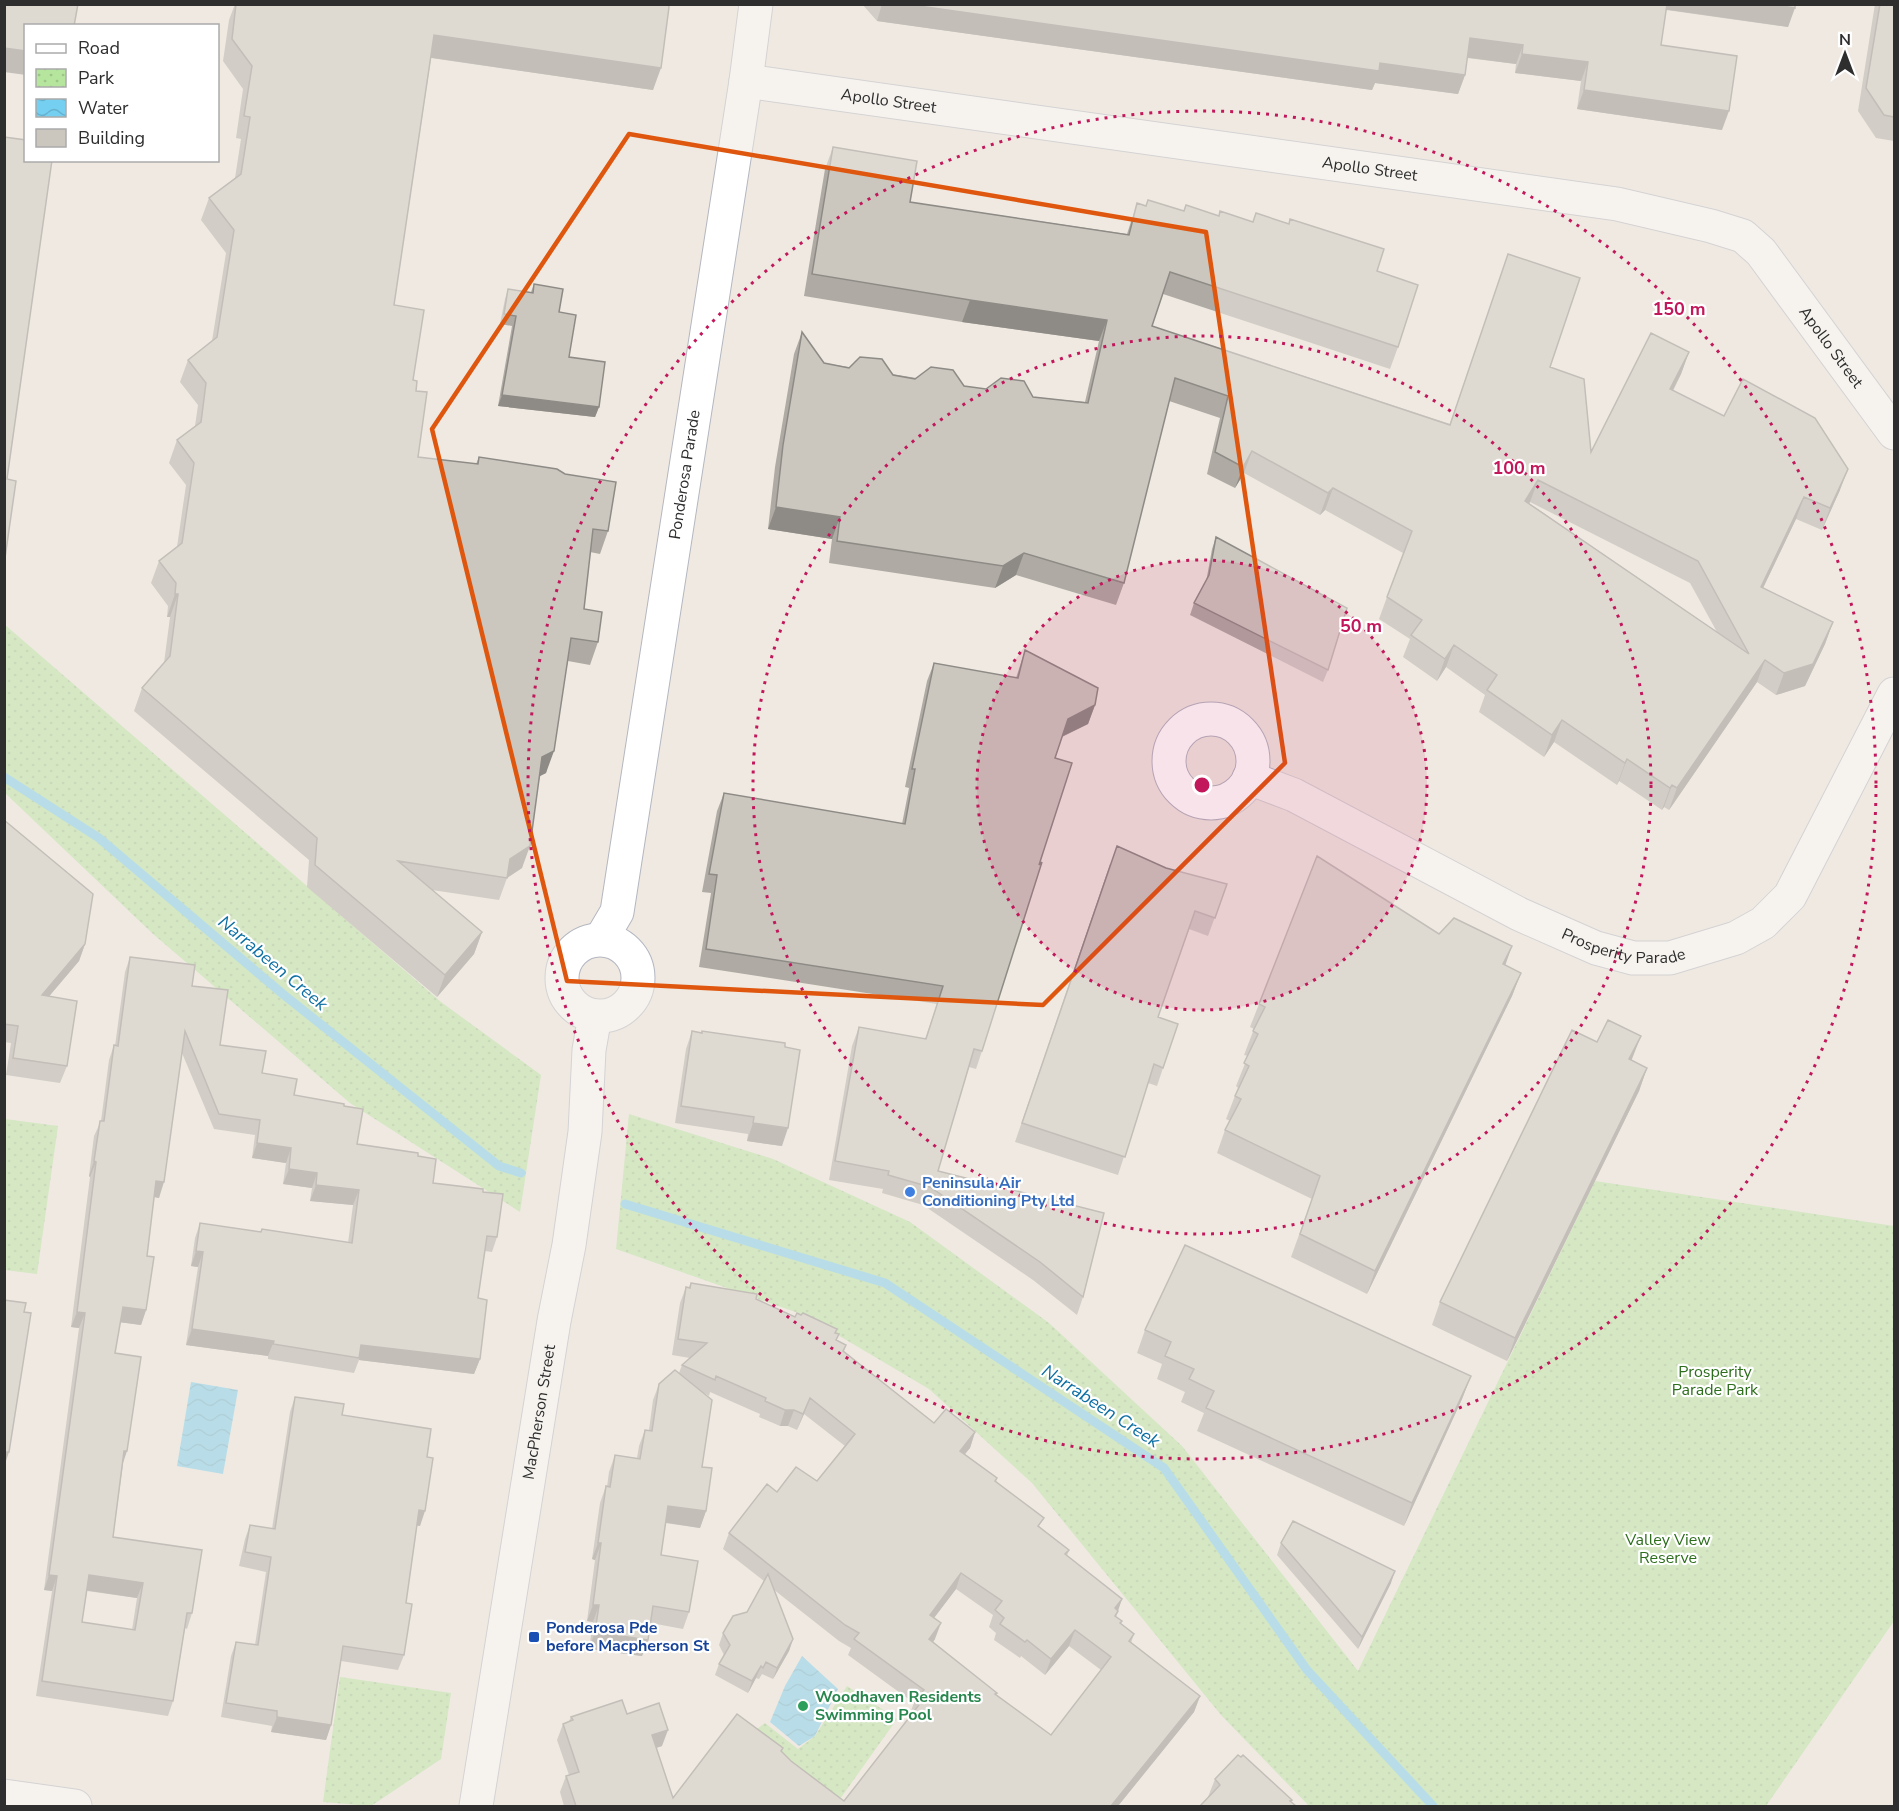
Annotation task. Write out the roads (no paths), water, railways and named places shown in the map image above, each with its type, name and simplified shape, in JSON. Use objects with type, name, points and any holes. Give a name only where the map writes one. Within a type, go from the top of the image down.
[{"type":"street","name":"Ponderosa Parade","points":[[601,939],[617,912],[626,860],[756,4]]},
{"type":"street","name":"Apollo Street","points":[[746,81],[1617,204],[1711,226],[1743,236],[1761,252],[1894,433]]},
{"type":"street","name":"Prosperity Parade","points":[[1249,778],[1294,795],[1519,914],[1596,948],[1633,958],[1670,958],[1736,938],[1763,923],[1790,896],[1894,694]]},
{"type":"street","points":[[601,939],[613,941],[629,952],[638,968],[639,981],[630,1003],[620,1011],[608,1016],[596,1016],[583,1012],[572,1004],[565,993],[562,981],[563,967],[573,952],[588,941],[601,939]]},
{"type":"street","name":"MacPherson Street","points":[[476,1806],[554,1321],[569,1245],[585,1132],[589,1050],[596,1016]]},
{"type":"street","points":[[4,1796],[75,1806]]},
{"type":"water","points":[[191,1382],[238,1390],[223,1474],[177,1466]]},
{"type":"water","name":"Woodhaven Residents Swimming Pool","points":[[802,1656],[838,1689],[815,1736],[799,1746],[770,1722],[785,1686]]},
{"type":"waterway","name":"Narrabeen Creek","points":[[4,777],[99,838],[284,995],[499,1166],[521,1173]]},
{"type":"waterway","name":"Narrabeen Creek","points":[[625,1204],[885,1283],[1164,1468],[1307,1670],[1433,1806]]},
{"type":"place","name":"Peninsula Air Conditioning Pty Ltd","points":[[910,1192]]},
{"type":"place","name":"Ponderosa Pde before Macpherson St","points":[[534,1637]]},
{"type":"place","name":"Woodhaven Residents Swimming Pool","points":[[803,1706]]},
{"type":"park label","name":"Prosperity Parade Park","points":[[1715,1381]]},
{"type":"park label","name":"Valley View Reserve","points":[[1668,1549]]}]
